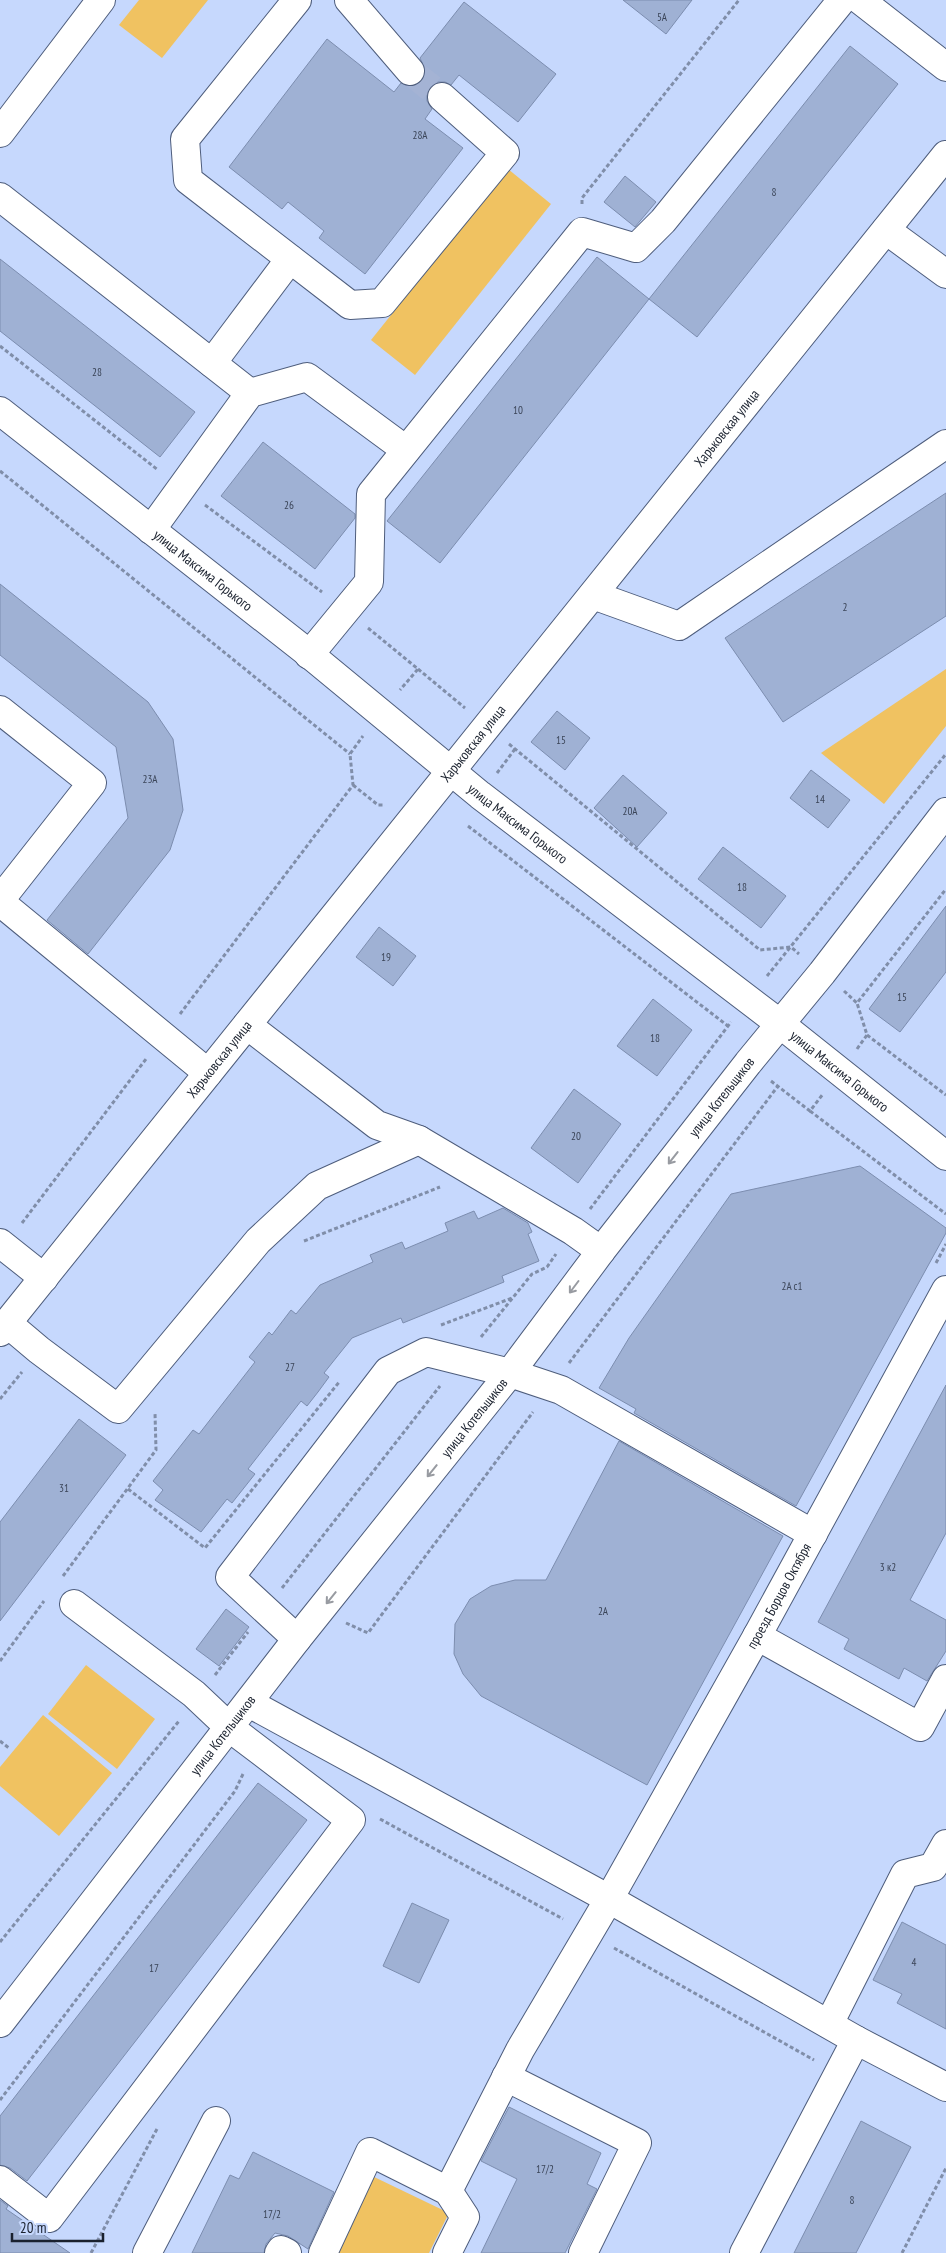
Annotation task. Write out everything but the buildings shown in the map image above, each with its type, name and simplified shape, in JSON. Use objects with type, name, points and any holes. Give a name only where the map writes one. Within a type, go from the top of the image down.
[{"type":"street","points":[[0,133],[101,0]]},
{"type":"street","points":[[297,0],[185,139],[188,180],[350,306],[382,303],[506,153],[442,97]]},
{"type":"street","points":[[349,0],[410,71]]},
{"type":"street","points":[[309,654],[368,582],[371,494],[582,232],[636,248],[663,221],[842,0]]},
{"type":"street","points":[[860,0],[946,67]]},
{"type":"street","name":"Харьковская улица","points":[[4,1327],[946,155]]},
{"type":"street","points":[[0,197],[250,393]]},
{"type":"street","points":[[886,230],[946,274]]},
{"type":"street","points":[[212,363],[290,259]]},
{"type":"street","points":[[151,530],[250,393],[308,377],[406,450]]},
{"type":"street","name":"улица Максима Горького","points":[[0,411],[309,654],[451,771],[779,1023],[946,1156]]},
{"type":"street","points":[[593,595],[679,626],[946,444]]},
{"type":"street","points":[[0,710],[92,783],[0,901],[208,1073]]},
{"type":"street","name":"улица Котельщиков","points":[[0,2023],[249,1704],[297,1639],[510,1373],[601,1251],[779,1023],[822,973],[946,812]]},
{"type":"street","points":[[247,1025],[376,1125],[419,1140],[573,1231],[601,1251]]},
{"type":"street","points":[[4,1327],[39,1350],[118,1409],[258,1241],[317,1186],[419,1140]]},
{"type":"street","points":[[2,1244],[44,1278]]},
{"type":"street","name":"проезд Борцов Октября","points":[[448,2191],[506,2077],[757,1636],[946,1290]]},
{"type":"street","points":[[297,1639],[230,1577],[388,1372],[426,1352],[510,1373],[561,1390],[812,1534]]},
{"type":"street","points":[[0,2180],[49,2218],[351,1820],[230,1728],[194,1694],[66,1593]]},
{"type":"street","points":[[757,1636],[920,1727],[946,1679]]},
{"type":"street","points":[[249,1704],[609,1899],[856,2040],[946,2087]]},
{"type":"street","points":[[829,2024],[905,1874],[934,1867],[946,1844]]},
{"type":"street","points":[[744,2253],[856,2040]]},
{"type":"street","points":[[506,2077],[637,2143],[583,2253]]},
{"type":"street","points":[[147,2253],[216,2121]]},
{"type":"street","points":[[323,2253],[370,2152],[448,2191],[465,2217],[448,2253]]},
{"type":"street","points":[[279,2253],[280,2250],[287,2253]]},
{"type":"path","points":[[582,232],[582,198],[739,0]]},
{"type":"path","points":[[0,346],[181,488],[346,610],[760,950],[791,947],[857,1003],[946,889]]},
{"type":"path","points":[[0,471],[350,754],[354,785],[163,1037],[2,1244]]},
{"type":"path","points":[[350,754],[418,669]]},
{"type":"path","points":[[468,826],[728,1026]]},
{"type":"path","points":[[867,1035],[946,1095]]},
{"type":"path","points":[[340,1630],[346,1623],[368,1633],[778,1086]]},
{"type":"path","points":[[810,1112],[946,1214]]},
{"type":"path","points":[[295,1244],[474,1174]]},
{"type":"path","points":[[66,1593],[156,1450],[154,1405]]},
{"type":"path","points":[[0,1661],[47,1598]]},
{"type":"path","points":[[0,1741],[9,1748]]},
{"type":"path","points":[[0,2100],[235,1791],[255,1746]]},
{"type":"path","points":[[902,2253],[946,2168]]},
{"type":"shaded area","points":[[139,0],[208,0],[162,58],[119,25]]},
{"type":"shaded area","points":[[508,169],[551,204],[415,375],[371,340]]},
{"type":"shaded area","points":[[946,669],[946,726],[884,804],[821,753]]},
{"type":"shaded area","points":[[86,1665],[155,1719],[117,1769],[48,1714]]},
{"type":"shaded area","points":[[43,1715],[112,1773],[59,1836],[0,1786],[0,1767]]},
{"type":"shaded area","points":[[370,2175],[449,2213],[429,2253],[332,2253]]},
{"type":"tunnel","points":[[410,71],[442,97]]}]
